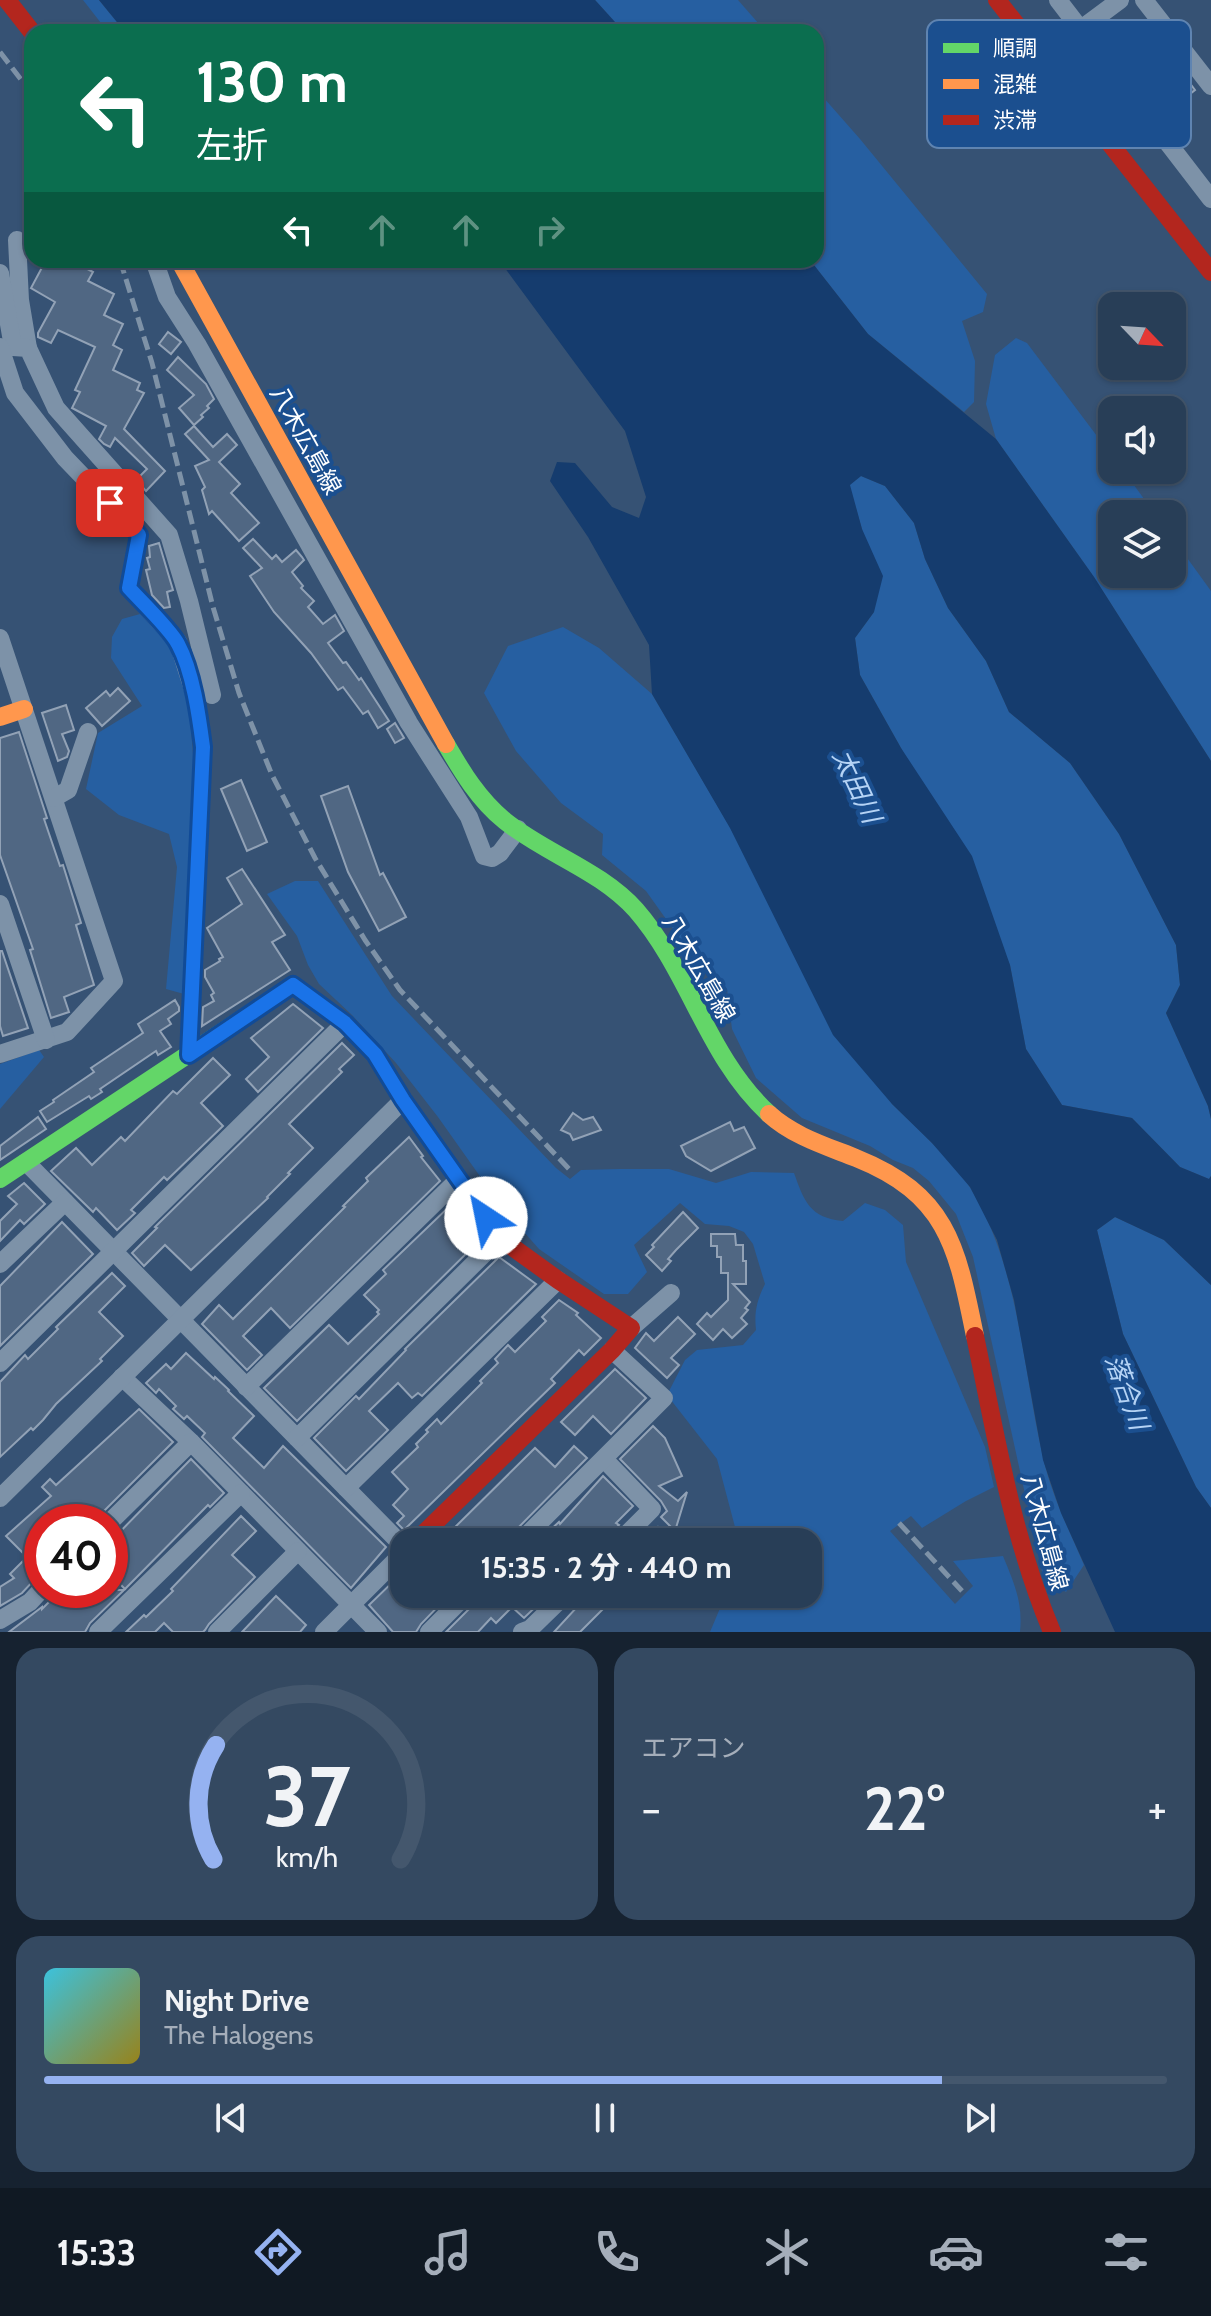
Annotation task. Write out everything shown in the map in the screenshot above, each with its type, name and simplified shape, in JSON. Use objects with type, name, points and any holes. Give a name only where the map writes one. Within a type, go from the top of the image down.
[{"type":"main road","points":[[7,0],[26,24]]},
{"type":"main road","points":[[997,0],[1013,20]]},
{"type":"main road","points":[[1113,148],[1211,272]]},
{"type":"main road","name":"八木広島線","points":[[183,268],[461,771],[479,795],[505,820],[600,880],[633,906],[667,950],[722,1058],[753,1100],[776,1121],[809,1140],[886,1171],[914,1191],[934,1212],[951,1244],[968,1306],[1020,1545],[1038,1602],[1052,1632]]},
{"type":"main road","points":[[0,717],[24,709]]},
{"type":"main road","points":[[0,1179],[293,985],[345,1023],[375,1054],[403,1100],[500,1238],[631,1328],[429,1528]]},
{"type":"street","points":[[1058,0],[1074,20]]},
{"type":"street","points":[[1093,20],[1120,0]]},
{"type":"street","points":[[1144,0],[1160,20]]},
{"type":"street","points":[[1191,60],[1211,86]]},
{"type":"street","points":[[1172,148],[1211,199]]},
{"type":"street","points":[[17,240],[20,300],[28,348],[56,408],[169,535],[212,695]]},
{"type":"street","points":[[157,268],[167,297],[197,344],[409,723],[469,817],[484,856],[492,858],[500,853],[518,829]]},
{"type":"street","points":[[0,273],[13,347],[28,348]]},
{"type":"street","points":[[0,347],[15,393],[65,458],[139,535],[129,588],[178,642],[196,699],[203,747],[189,1055]]},
{"type":"street","points":[[0,638],[114,981],[67,1032],[0,1054]]},
{"type":"street","points":[[54,798],[68,790],[88,732]]},
{"type":"street","points":[[0,904],[46,1040]]},
{"type":"street","points":[[0,1363],[345,1023]]},
{"type":"street","points":[[0,1498],[403,1100]]},
{"type":"street","points":[[26,1162],[390,1535]]},
{"type":"street","points":[[246,1387],[459,1179]]},
{"type":"street","points":[[0,1264],[65,1202]]},
{"type":"street","points":[[297,1438],[500,1238]]},
{"type":"street","points":[[346,1488],[558,1280]]},
{"type":"street","points":[[631,1328],[671,1293]]},
{"type":"street","points":[[534,1528],[664,1398],[612,1350]]},
{"type":"street","points":[[122,1377],[191,1442],[378,1632]]},
{"type":"street","points":[[128,1504],[191,1442]]},
{"type":"street","points":[[604,1459],[652,1509],[633,1528]]},
{"type":"street","points":[[98,1632],[241,1493]]},
{"type":"street","points":[[217,1632],[298,1551]]},
{"type":"street","points":[[324,1632],[390,1565]]},
{"type":"street","points":[[0,1620],[24,1606]]},
{"type":"street","points":[[429,1632],[453,1608]]},
{"type":"street","points":[[522,1632],[530,1629],[552,1608]]},
{"type":"shaded area","points":[[83,0],[99,0],[119,24],[102,24]]},
{"type":"shaded area","points":[[595,0],[738,0],[759,24],[617,24]]},
{"type":"shaded area","points":[[824,98],[987,294],[983,312],[962,321],[975,361],[974,402],[964,412],[868,334],[816,268],[824,268]]},
{"type":"shaded area","points":[[1016,338],[1027,343],[1098,437],[1098,484],[1133,484],[1145,500],[1098,500],[1098,583],[996,439],[986,404],[995,355]]},
{"type":"shaded area","points":[[861,476],[885,486],[914,523],[925,559],[948,608],[986,661],[1009,712],[1070,763],[1119,834],[1176,945],[1180,985],[1166,1013],[1208,1106],[1211,1119],[1209,1179],[1180,1167],[1132,1118],[1062,1105],[1026,1049],[1010,965],[901,748],[860,675],[855,638],[874,612],[862,529],[849,485]]},
{"type":"shaded area","points":[[1186,556],[1211,591],[1211,761],[1101,588],[1186,588]]},
{"type":"shaded area","points":[[140,614],[172,648],[189,705],[194,823],[184,994],[166,989],[177,867],[169,834],[119,815],[86,789],[98,733],[142,706],[111,658],[112,637],[122,619]]},
{"type":"shaded area","points":[[563,627],[599,648],[652,694],[892,1104],[934,1145],[971,1189],[1000,1252],[1018,1320],[1046,1471],[1084,1565],[1066,1592],[1043,1576],[973,1257],[956,1214],[929,1181],[913,1168],[802,1118],[756,1078],[732,1029],[727,989],[686,947],[646,891],[602,855],[603,834],[561,803],[516,751],[484,693],[508,646]]},
{"type":"shaded area","points":[[295,881],[318,881],[392,996],[570,1179],[581,1170],[669,1169],[716,1183],[751,1172],[794,1173],[805,1200],[823,1216],[843,1221],[865,1203],[885,1210],[903,1225],[906,1262],[985,1447],[994,1487],[922,1528],[911,1516],[890,1531],[955,1604],[973,1586],[953,1561],[1003,1556],[1019,1602],[1020,1632],[710,1632],[720,1608],[822,1608],[822,1528],[735,1528],[717,1459],[667,1395],[685,1360],[697,1350],[743,1345],[756,1330],[757,1306],[765,1284],[753,1244],[744,1232],[729,1226],[705,1224],[680,1203],[634,1245],[647,1272],[628,1294],[604,1294],[539,1249],[501,1206],[396,1063],[319,984],[297,936],[267,894]]},
{"type":"shaded area","points":[[39,1050],[44,1057],[0,1109],[0,1064]]},
{"type":"shaded area","points":[[1115,1217],[1164,1240],[1211,1285],[1211,1508],[1196,1487],[1123,1334],[1097,1230]]},
{"type":"water","points":[[99,0],[595,0],[617,24],[119,24]]},
{"type":"water","points":[[505,268],[816,268],[868,334],[996,439],[1094,577],[1098,588],[1101,588],[1211,761],[1211,1119],[1166,1013],[1180,985],[1176,945],[1119,834],[1070,763],[1009,712],[986,661],[948,608],[925,559],[914,523],[885,486],[861,476],[850,485],[862,529],[883,576],[874,612],[855,638],[860,675],[901,748],[972,856],[1010,965],[1026,1049],[1062,1105],[1132,1118],[1180,1167],[1209,1179],[1211,1176],[1211,1285],[1164,1240],[1115,1217],[1097,1230],[1123,1334],[1196,1487],[1211,1508],[1211,1632],[1115,1632],[1061,1513],[1043,1460],[1014,1300],[997,1240],[970,1187],[833,1035],[730,828],[652,694],[649,645],[588,537],[550,481],[557,462],[575,463],[612,507],[639,518],[646,497],[625,431]]},
{"type":"building","points":[[42,268],[86,268],[93,272],[88,281],[114,294],[104,315],[123,324],[113,345],[122,350],[113,370],[140,383],[137,390],[144,393],[124,429],[165,471],[146,491],[136,480],[147,469],[115,438],[110,447],[104,444],[99,439],[106,426],[72,408],[80,392],[75,390],[95,347],[58,330],[51,343],[38,337],[55,302],[31,288]]},
{"type":"building","points":[[168,332],[181,342],[171,354],[159,344]]},
{"type":"building","points":[[178,357],[206,384],[214,399],[194,425],[179,408],[194,395],[167,370]]},
{"type":"building","points":[[194,426],[213,447],[227,434],[237,445],[219,462],[240,484],[231,493],[259,523],[239,541],[212,511],[209,514],[202,490],[205,487],[195,466],[209,460],[185,434]]},
{"type":"building","points":[[253,539],[272,559],[276,555],[282,562],[296,550],[302,557],[304,560],[292,572],[303,586],[301,588],[314,601],[308,607],[323,624],[335,615],[344,631],[328,643],[359,680],[361,678],[389,721],[378,728],[368,711],[363,714],[343,687],[338,690],[311,653],[274,612],[250,576],[262,568],[243,548]]},
{"type":"building","points":[[159,543],[173,590],[167,592],[170,607],[164,608],[152,595],[146,570],[150,569],[147,558],[150,557],[149,546]]},
{"type":"building","points":[[118,688],[130,701],[102,726],[86,708],[106,691],[110,696]]},
{"type":"building","points":[[66,705],[74,730],[62,734],[69,751],[67,757],[58,761],[42,713]]},
{"type":"building","points":[[395,723],[404,738],[395,743],[387,729]]},
{"type":"building","points":[[19,732],[47,818],[44,819],[60,866],[63,865],[81,923],[76,925],[94,985],[64,997],[69,1012],[51,1018],[30,950],[33,949],[0,855],[0,738]]},
{"type":"building","points":[[241,780],[267,842],[247,851],[221,789]]},
{"type":"building","points":[[348,786],[380,875],[383,873],[406,917],[379,931],[348,872],[321,796]]},
{"type":"building","points":[[242,869],[285,935],[272,942],[290,970],[202,1026],[203,1007],[214,1001],[205,970],[223,957],[207,928],[242,904],[227,878]]},
{"type":"building","points":[[0,951],[28,1028],[3,1036],[0,1026]]},
{"type":"building","points":[[175,1000],[179,1011],[168,1019],[171,1024],[160,1031],[171,1047],[158,1055],[156,1051],[100,1089],[102,1092],[91,1099],[89,1096],[47,1122],[40,1111],[94,1072],[91,1068],[143,1033],[138,1024]]},
{"type":"building","points":[[293,1004],[323,1028],[258,1092],[246,1079],[269,1057],[251,1038]]},
{"type":"building","points":[[342,1043],[354,1055],[339,1069],[342,1072],[289,1124],[313,1148],[290,1174],[191,1270],[165,1245],[144,1266],[132,1253],[155,1227]]},
{"type":"building","points":[[213,1058],[230,1075],[201,1103],[223,1126],[167,1180],[164,1177],[131,1210],[135,1213],[117,1230],[96,1208],[93,1212],[51,1171],[76,1148],[92,1165],[121,1137],[125,1141],[173,1091],[177,1094]]},
{"type":"building","points":[[573,1113],[583,1120],[593,1117],[601,1130],[573,1140],[570,1134],[561,1130]]},
{"type":"building","points":[[38,1117],[46,1129],[0,1160],[0,1146]]},
{"type":"building","points":[[730,1122],[734,1131],[744,1127],[755,1148],[711,1171],[686,1156],[681,1146]]},
{"type":"building","points":[[409,1137],[440,1181],[290,1328],[271,1308],[243,1336],[262,1355],[247,1370],[202,1324],[219,1305],[233,1319],[345,1207],[368,1181],[366,1178]]},
{"type":"building","points":[[24,1183],[45,1204],[24,1224],[20,1220],[0,1241],[0,1221],[17,1204],[8,1196]]},
{"type":"building","points":[[455,1201],[481,1239],[297,1421],[264,1388],[329,1325],[348,1344],[379,1314],[379,1310],[364,1295],[386,1274],[383,1270]]},
{"type":"building","points":[[683,1212],[698,1228],[668,1259],[671,1261],[662,1271],[646,1255]]},
{"type":"building","points":[[62,1222],[93,1254],[0,1346],[0,1286]]},
{"type":"building","points":[[711,1234],[735,1234],[736,1245],[743,1245],[746,1284],[733,1284],[750,1302],[741,1318],[747,1324],[732,1338],[723,1329],[713,1340],[697,1324],[707,1313],[711,1317],[728,1300],[728,1273],[721,1273],[721,1257],[717,1257],[717,1246],[711,1246]]},
{"type":"building","points":[[499,1257],[536,1284],[422,1396],[418,1393],[412,1398],[398,1383],[369,1411],[388,1430],[346,1471],[314,1438],[356,1396],[359,1399]]},
{"type":"building","points":[[112,1273],[125,1286],[99,1312],[123,1336],[33,1430],[31,1428],[0,1457],[0,1382],[25,1355],[28,1359]]},
{"type":"building","points":[[559,1300],[578,1313],[576,1315],[601,1338],[584,1355],[579,1350],[551,1379],[555,1383],[406,1528],[402,1528],[397,1523],[404,1516],[393,1505],[408,1489],[392,1472],[418,1447],[416,1444],[437,1419],[441,1424],[482,1383],[480,1381],[498,1363],[495,1359],[508,1345],[515,1352],[546,1321],[542,1317]]},
{"type":"building","points":[[678,1317],[695,1334],[671,1358],[679,1365],[667,1378],[635,1348],[646,1333],[654,1341]]},
{"type":"building","points":[[186,1353],[254,1416],[233,1438],[264,1468],[283,1446],[386,1547],[351,1588],[202,1437],[205,1433],[187,1416],[184,1419],[173,1409],[176,1406],[159,1389],[156,1393],[146,1383],[166,1364],[171,1369]]},
{"type":"building","points":[[615,1369],[646,1398],[611,1434],[593,1416],[575,1435],[561,1422]]},
{"type":"building","points":[[139,1409],[173,1442],[111,1504],[42,1504],[51,1496],[42,1487],[50,1479],[56,1485]]},
{"type":"building","points":[[653,1426],[665,1438],[682,1476],[659,1486],[678,1501],[687,1492],[676,1528],[661,1517],[667,1511],[661,1501],[620,1459]]},
{"type":"building","points":[[574,1446],[587,1458],[518,1528],[454,1528],[535,1448],[555,1467]]},
{"type":"building","points":[[191,1459],[224,1493],[210,1507],[208,1505],[128,1586],[128,1524]]},
{"type":"building","points":[[603,1476],[633,1506],[616,1523],[619,1525],[616,1528],[552,1528],[560,1524]]},
{"type":"building","points":[[241,1516],[256,1531],[232,1555],[255,1577],[205,1630],[173,1632],[164,1623],[155,1632],[126,1632],[173,1591],[171,1589]]},
{"type":"building","points":[[24,1520],[24,1554],[6,1536]]},
{"type":"building","points":[[24,1560],[24,1591],[0,1606],[0,1587],[14,1578],[10,1574]]},
{"type":"building","points":[[390,1585],[390,1608],[436,1608],[416,1632],[393,1632],[369,1605]]},
{"type":"building","points":[[276,1596],[306,1625],[300,1632],[242,1632]]},
{"type":"building","points":[[105,1608],[85,1632],[9,1632],[42,1609]]},
{"type":"building","points":[[470,1608],[511,1608],[496,1623],[491,1618],[478,1632],[446,1632]]},
{"type":"building","points":[[513,1608],[534,1608],[524,1618]]},
{"type":"building","points":[[576,1608],[604,1608],[580,1632],[554,1632]]},
{"type":"railway","points":[[0,52],[24,84]]},
{"type":"railway","points":[[122,268],[152,363],[213,607],[239,693],[272,775],[315,858],[400,990],[570,1170]]},
{"type":"railway","points":[[899,1523],[962,1591]]},
{"type":"traffic: fast","points":[[446,744],[479,795],[505,821],[590,873],[636,910],[671,960],[730,1067],[769,1114]]},
{"type":"traffic: fast","points":[[0,1179],[293,985],[345,1023],[375,1054],[435,1146]]},
{"type":"traffic: slow","points":[[183,268],[446,744]]},
{"type":"traffic: slow","points":[[0,717],[24,709]]},
{"type":"traffic: slow","points":[[769,1114],[799,1134],[887,1173],[911,1189],[929,1207],[954,1250],[975,1336]]},
{"type":"traffic: jam","points":[[7,0],[26,24]]},
{"type":"traffic: jam","points":[[997,0],[1013,20]]},
{"type":"traffic: jam","points":[[1113,148],[1211,272]]},
{"type":"traffic: jam","points":[[429,1528],[631,1328],[500,1238],[435,1146]]},
{"type":"traffic: jam","points":[[975,1336],[1016,1523],[1052,1632]]},
{"type":"route","points":[[110,503],[139,535],[129,588],[178,642],[196,699],[200,723],[203,747],[189,1055],[293,985],[345,1023],[375,1054],[403,1100],[486,1218]]},
{"type":"water label","name":"太田川","points":[[857,786]]},
{"type":"water label","name":"落合川","points":[[1127,1392]]}]
